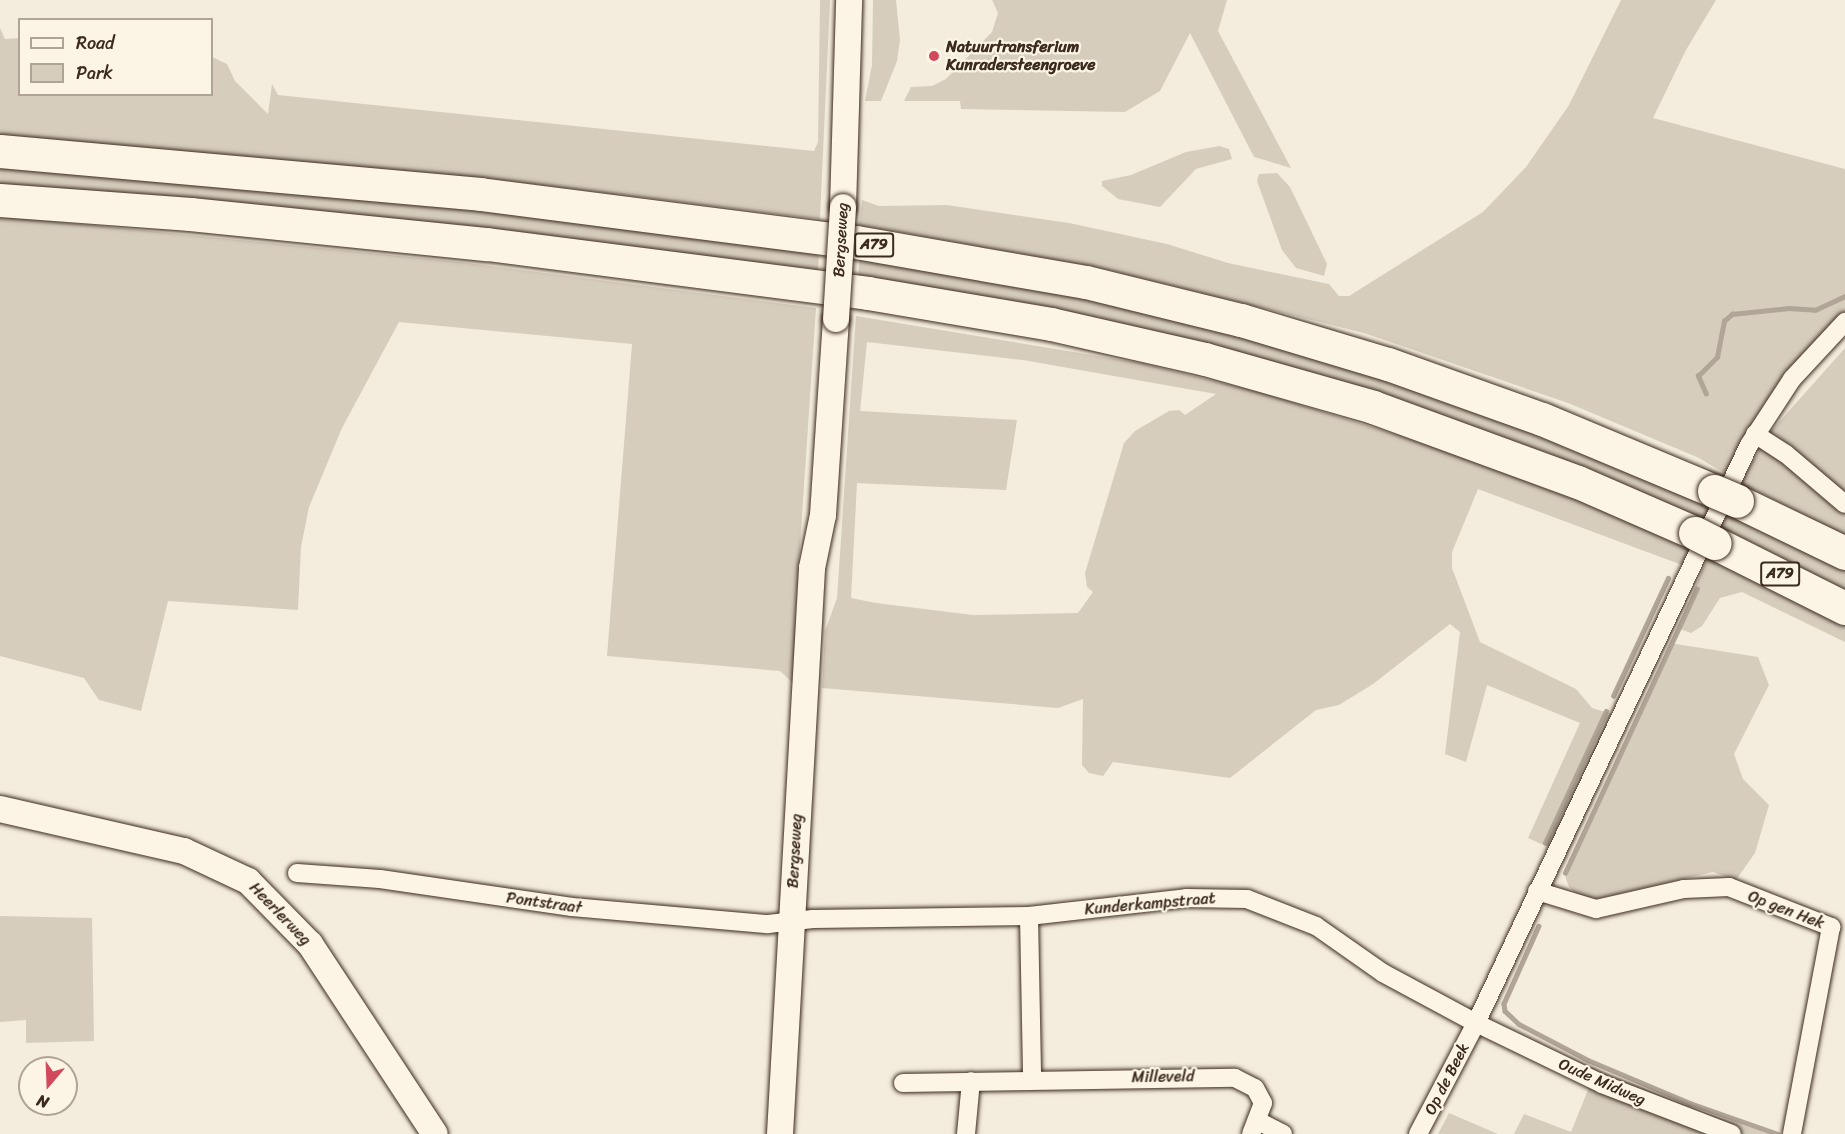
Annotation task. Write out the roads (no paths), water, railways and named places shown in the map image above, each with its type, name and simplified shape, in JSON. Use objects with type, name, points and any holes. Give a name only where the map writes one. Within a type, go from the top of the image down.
[{"type":"highway","name":"A79","points":[[0,151],[480,194],[856,242],[1086,282],[1241,320],[1388,364],[1542,419],[1726,496],[1845,553]]},
{"type":"highway","name":"A79","points":[[0,200],[190,214],[487,244],[868,293],[1051,324],[1204,359],[1373,407],[1578,482],[1705,538],[1845,608]]},
{"type":"street","name":"Bergseweg","points":[[780,1134],[812,568],[823,515],[823,479],[843,207],[849,0]]},
{"type":"street","points":[[1476,1023],[1755,434],[1792,379],[1845,322]]},
{"type":"street","points":[[1755,434],[1786,454],[1845,504]]},
{"type":"street","name":"Heerlerweg","points":[[0,809],[184,851],[248,881],[310,944],[435,1134]]},
{"type":"street","name":"Pontstraat","points":[[297,873],[380,879],[572,907],[768,924],[791,920]]},
{"type":"street","name":"Op gen Hek","points":[[1538,891],[1569,904],[1596,909],[1684,889],[1728,886],[1831,927],[1792,1134]]},
{"type":"street","name":"Kunderkampstraat","points":[[791,920],[1029,916],[1186,898],[1247,900],[1316,926],[1383,973],[1476,1023]]},
{"type":"street","points":[[1029,916],[1032,1079]]},
{"type":"street","name":"Op de Beek","points":[[1418,1134],[1476,1023]]},
{"type":"street","name":"Oude Midweg","points":[[1476,1023],[1602,1084],[1732,1134]]},
{"type":"street","name":"Milleveld","points":[[903,1083],[1032,1079],[1235,1078],[1255,1088],[1263,1103],[1254,1128],[1283,1134]]},
{"type":"street","points":[[966,1134],[971,1081]]},
{"type":"waterway","points":[[1706,394],[1698,376],[1717,357],[1724,321],[1732,314],[1789,308],[1815,310],[1845,296]]},
{"type":"waterway","points":[[1613,696],[1668,578]]},
{"type":"waterway","points":[[1565,873],[1697,589]]},
{"type":"waterway","points":[[1545,843],[1606,711]]},
{"type":"waterway","points":[[1539,926],[1504,1004],[1505,1011],[1519,1024],[1588,1060],[1690,1103],[1778,1134]]},
{"type":"place","name":"Natuurtransferium Kunradersteengroeve","points":[[934,56]]}]
